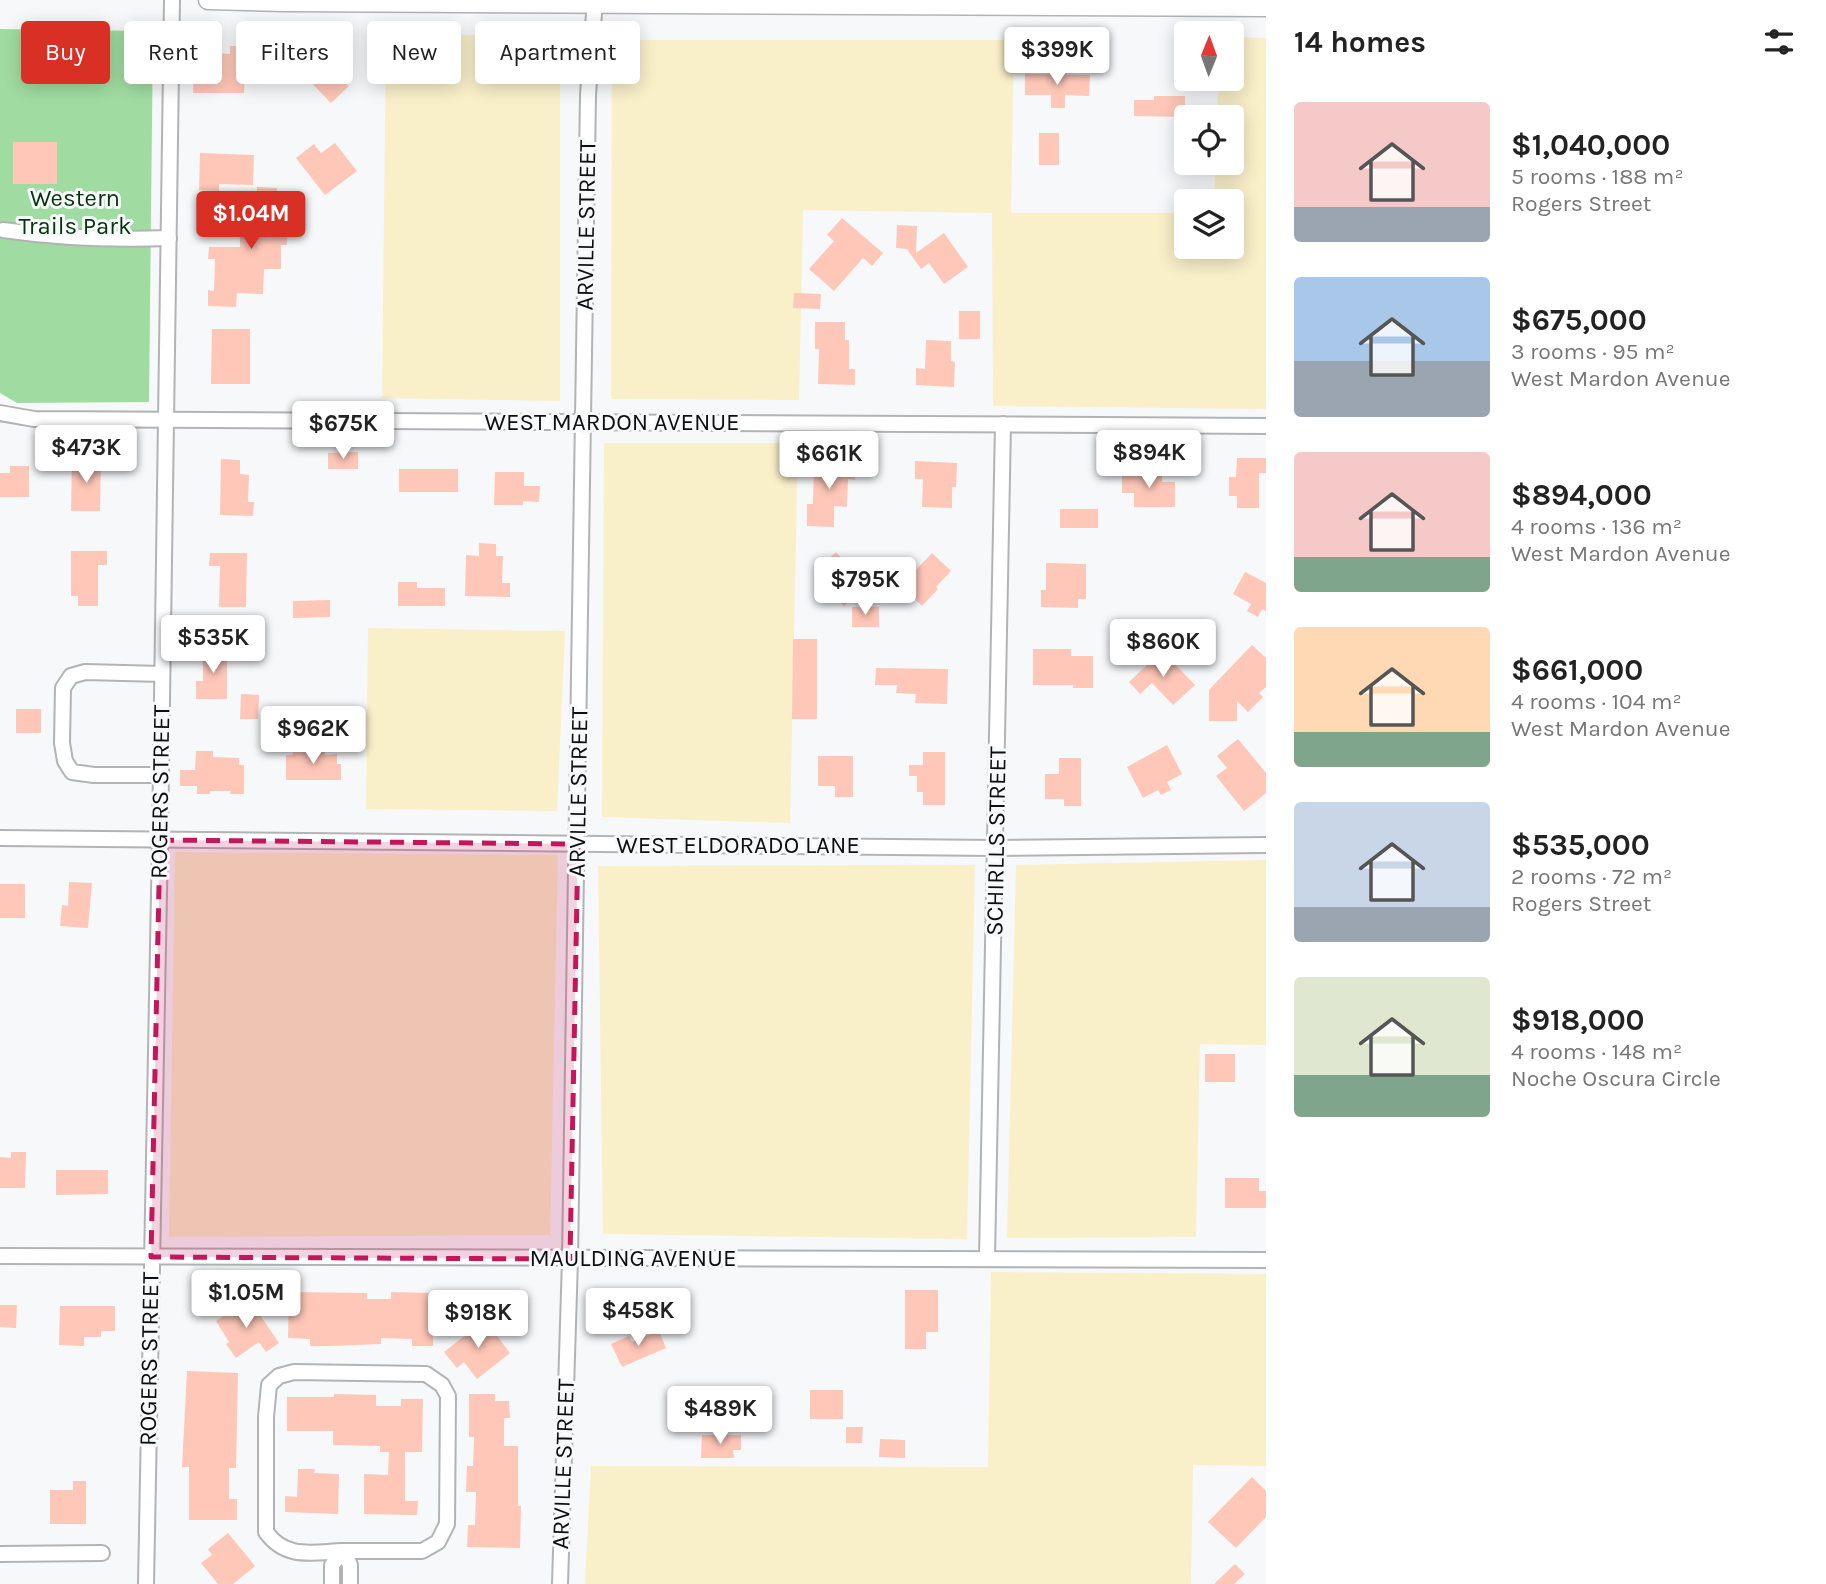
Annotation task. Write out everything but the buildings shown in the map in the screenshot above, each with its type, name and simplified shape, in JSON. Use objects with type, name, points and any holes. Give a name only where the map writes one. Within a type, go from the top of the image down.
[{"type":"main road","points":[[208,0],[1018,3],[1266,7]]},
{"type":"street","name":"ROGERS STREET","points":[[146,1584],[172,0]]},
{"type":"street","name":"ARVILLE STREET","points":[[560,1584],[578,844],[588,95],[595,1]]},
{"type":"street","points":[[4,230],[98,239],[169,238]]},
{"type":"street","name":"WEST MARDON AVENUE","points":[[0,413],[34,419],[1266,426]]},
{"type":"street","name":"SCHIRLLS STREET","points":[[987,1258],[1003,424]]},
{"type":"street","points":[[161,775],[94,775],[72,772],[65,761],[62,743],[63,688],[71,676],[85,671],[162,674]]},
{"type":"street","name":"WEST ELDORADO LANE","points":[[0,838],[996,848],[1266,845]]},
{"type":"street","name":"MAULDING AVENUE","points":[[0,1256],[1266,1260]]},
{"type":"street","points":[[332,1584],[332,1564],[344,1551],[422,1551],[438,1542],[447,1524],[448,1396],[442,1385],[426,1374],[294,1372],[279,1376],[269,1385],[266,1417],[266,1532],[275,1545],[291,1552],[344,1551]]},
{"type":"street","points":[[344,1551],[350,1565],[350,1584]]},
{"type":"street","points":[[0,1554],[102,1553]]},
{"type":"highlighted area","points":[[160,840],[578,844],[570,1259],[151,1257]]},
{"type":"green space","name":"Western Trails Park","points":[[0,29],[21,29],[21,84],[110,84],[110,30],[124,31],[124,84],[152,84],[149,402],[17,403],[0,393]]},
{"type":"sand","points":[[461,35],[475,35],[475,84],[560,84],[560,401],[382,398],[385,84],[461,84]]},
{"type":"sand","points":[[1244,37],[1266,38],[1266,409],[993,406],[992,213],[803,210],[799,400],[611,399],[612,84],[640,84],[640,40],[1014,40],[1011,213],[1174,213],[1174,259],[1244,259],[1244,189],[1215,189],[1215,175],[1244,175],[1244,105],[1218,105],[1218,91],[1244,91]]},
{"type":"sand","points":[[604,443],[798,443],[790,823],[602,817]]},
{"type":"sand","points":[[368,628],[565,631],[557,811],[366,809]]},
{"type":"sand","points":[[175,852],[558,855],[550,1235],[169,1237]]},
{"type":"sand","points":[[1266,860],[1266,1045],[1200,1044],[1196,1237],[1007,1238],[1016,865]]},
{"type":"sand","points":[[975,865],[967,1239],[603,1234],[598,866]]},
{"type":"sand","points":[[991,1272],[1266,1274],[1266,1466],[1193,1465],[1191,1584],[585,1584],[591,1466],[988,1467]]}]
